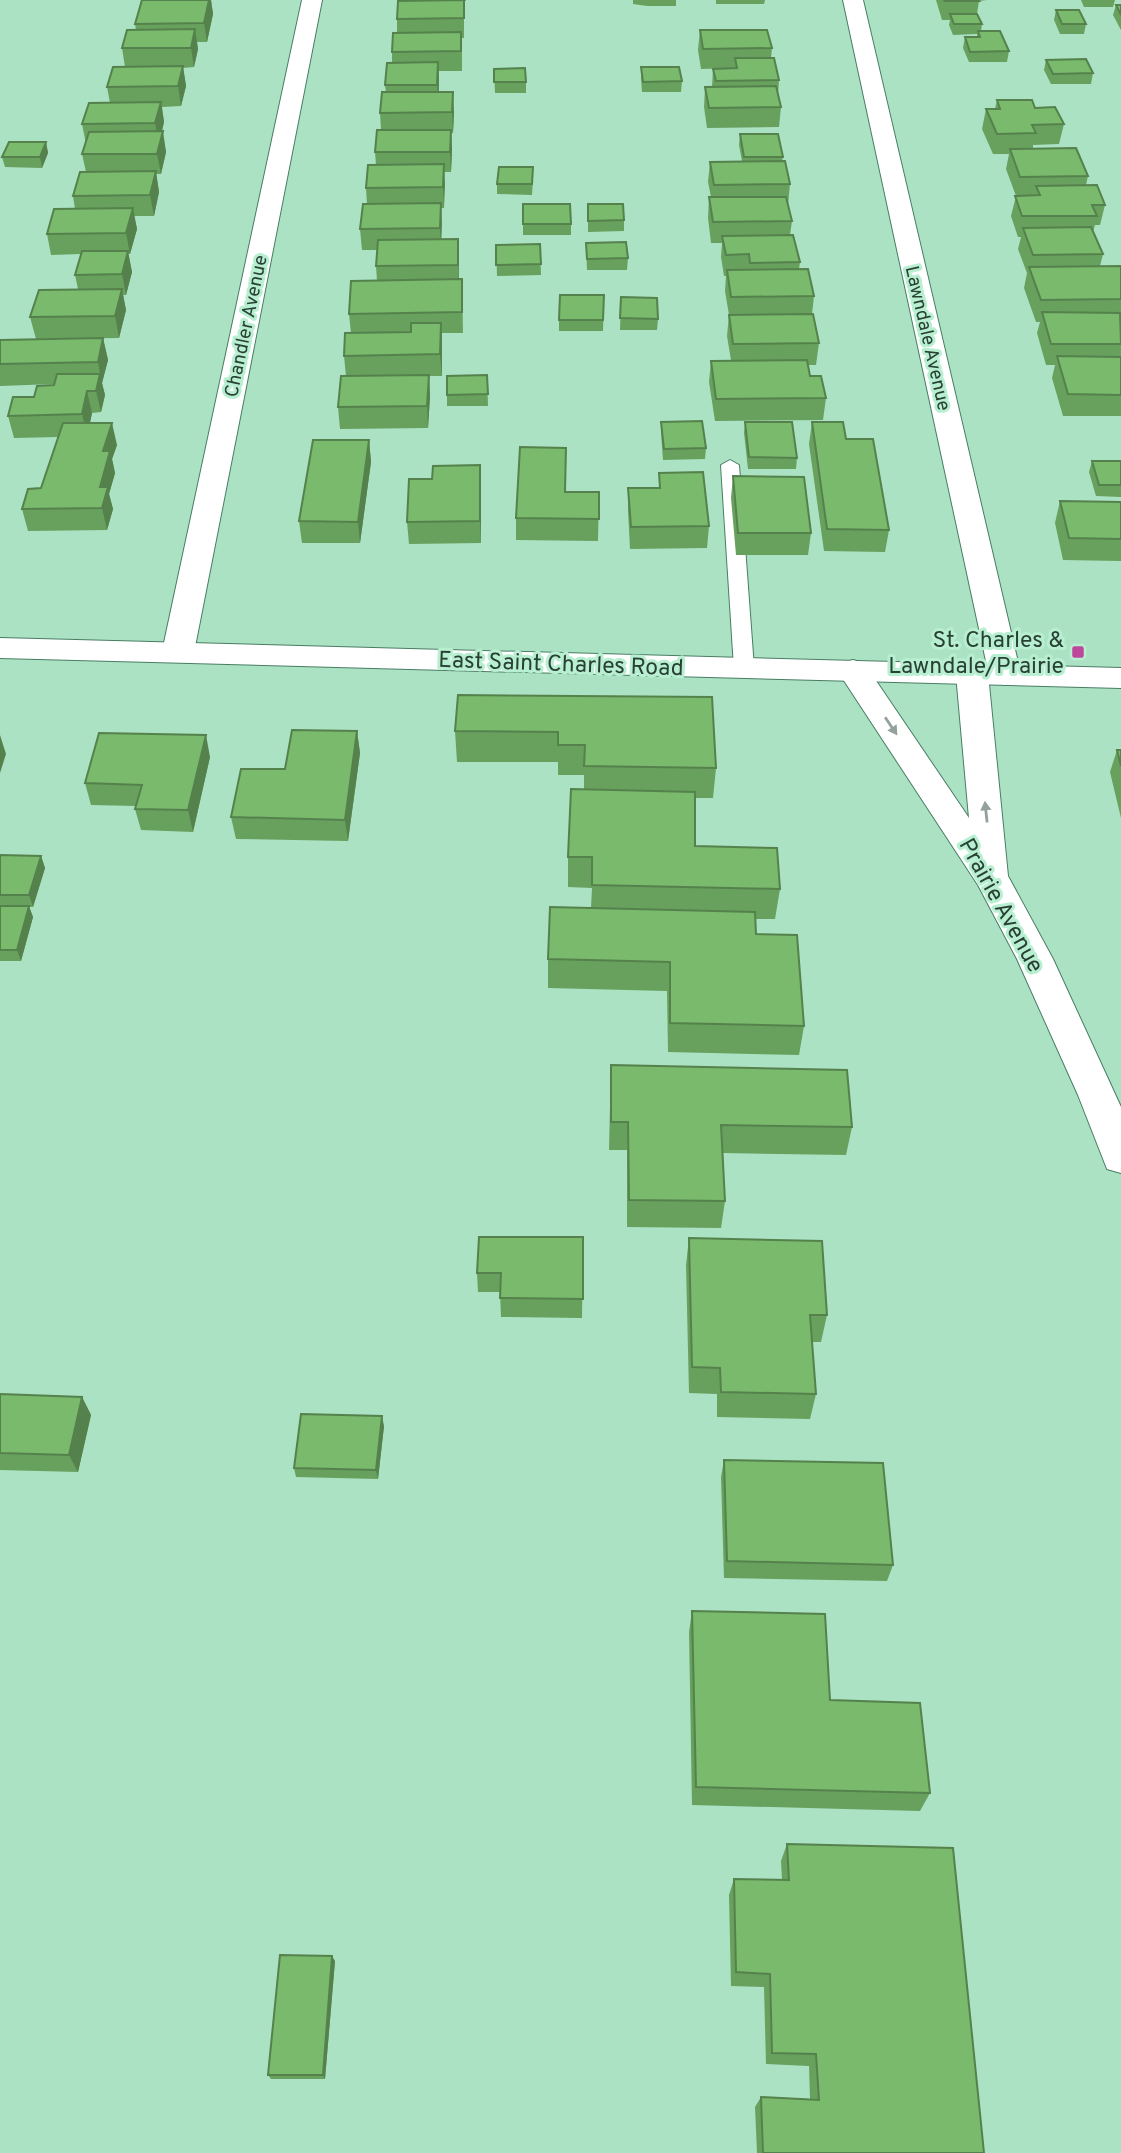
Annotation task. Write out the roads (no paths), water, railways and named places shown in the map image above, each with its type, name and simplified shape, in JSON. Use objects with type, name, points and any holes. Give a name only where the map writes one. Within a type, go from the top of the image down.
[{"type":"street","name":"Chandler Avenue","points":[[178,652],[312,0]]},
{"type":"street","name":"Lawndale Avenue","points":[[853,0],[1005,675]]},
{"type":"street","name":"East Saint Charles Road","points":[[0,648],[1121,678]]},
{"type":"street","name":"Prairie Avenue","points":[[853,670],[993,880],[1035,959],[1097,1095],[1121,1157]]},
{"type":"street","points":[[972,674],[993,880]]},
{"type":"lane","points":[[730,465],[744,668]]},
{"type":"place","name":"St. Charles & Lawndale/Prairie","points":[[1078,652]]}]
